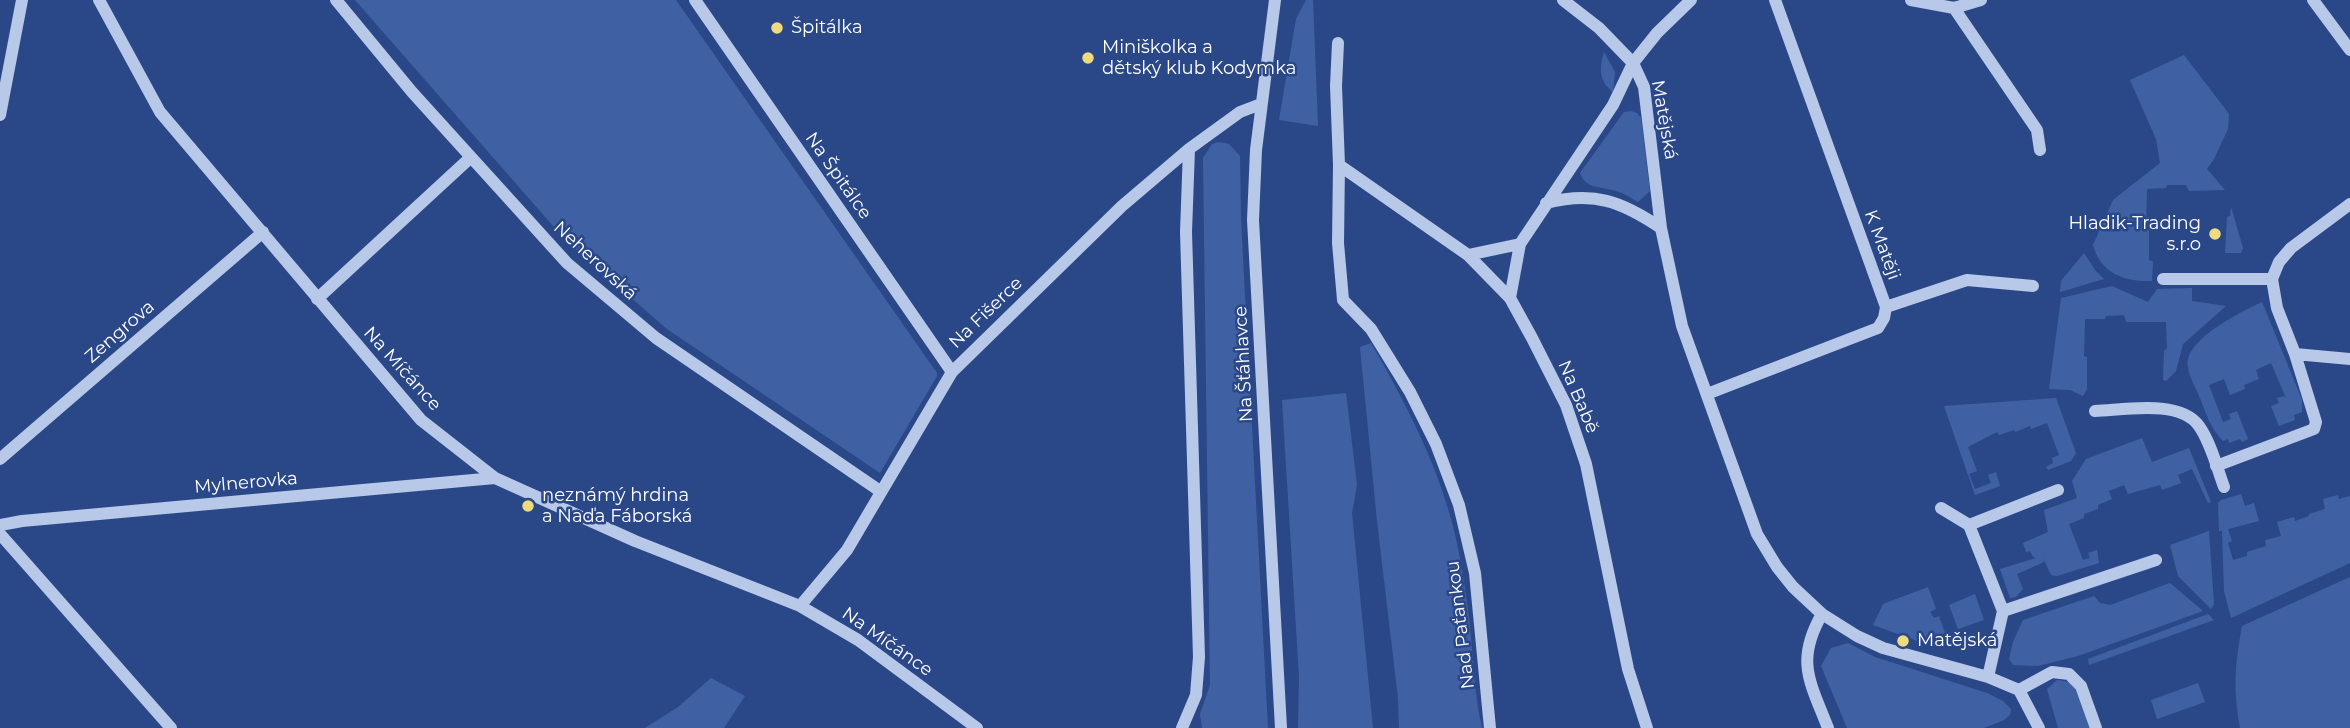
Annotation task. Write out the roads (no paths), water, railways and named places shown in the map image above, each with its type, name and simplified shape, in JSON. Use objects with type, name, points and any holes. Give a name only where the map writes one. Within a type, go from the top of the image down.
[{"type":"street","points":[[0,116],[22,0]]},
{"type":"street","name":"Na Míčánce","points":[[99,0],[160,112],[421,420],[495,478],[635,541],[800,606],[858,640],[977,728]]},
{"type":"street","name":"Neherovská","points":[[336,0],[412,92],[567,263],[656,338],[880,491]]},
{"type":"street","name":"Na Špitálce","points":[[695,0],[951,372]]},
{"type":"street","name":"Matějská","points":[[1563,0],[1599,28],[1633,63],[1644,87],[1661,228],[1682,326],[1757,534],[1793,587],[1822,614],[1857,636],[1883,648],[1988,677],[2019,690]]},
{"type":"street","points":[[1510,298],[1520,244],[1613,105],[1633,63],[1657,33],[1691,0]]},
{"type":"street","name":"K Matěji","points":[[1707,394],[1878,328],[1886,307],[1775,0]]},
{"type":"street","points":[[1911,0],[1954,8],[1982,0]]},
{"type":"street","points":[[2313,0],[2350,50]]},
{"type":"street","name":"Na Šťáhlavce","points":[[1276,1],[1254,169],[1253,220],[1281,728]]},
{"type":"street","points":[[1954,8],[2037,130],[2040,150]]},
{"type":"street","points":[[1338,43],[1336,86],[1339,165]]},
{"type":"street","name":"Na Fišerce","points":[[800,606],[847,550],[951,372],[1122,206],[1189,149],[1240,112],[1261,104]]},
{"type":"street","points":[[1182,728],[1196,695],[1199,657],[1186,232],[1189,149]]},
{"type":"street","points":[[317,299],[470,158]]},
{"type":"street","name":"Na Babě","points":[[1339,165],[1468,255],[1510,298],[1566,405],[1586,464],[1628,669],[1647,728]]},
{"type":"street","name":"Nad Paťankou","points":[[1339,165],[1338,243],[1343,300],[1371,330],[1410,392],[1436,444],[1459,505],[1475,573],[1490,728]]},
{"type":"street","points":[[1546,203],[1588,197],[1633,210],[1661,228]]},
{"type":"street","points":[[2216,466],[2314,429],[2316,422],[2277,309],[2272,279],[2279,262],[2291,248],[2350,204]]},
{"type":"street","name":"Zengrova","points":[[0,459],[263,232]]},
{"type":"street","points":[[1468,255],[1520,244]]},
{"type":"street","points":[[2163,279],[2272,279]]},
{"type":"street","points":[[1886,307],[1967,281],[2032,286]]},
{"type":"street","points":[[2295,355],[2350,359]]},
{"type":"street","points":[[2095,411],[2163,409],[2186,414],[2201,428],[2224,487]]},
{"type":"street","name":"Mylnerovka","points":[[0,525],[495,478]]},
{"type":"street","points":[[1969,525],[2058,490]]},
{"type":"street","points":[[1941,508],[1969,525],[2003,611],[1988,677]]},
{"type":"street","points":[[0,534],[171,728]]},
{"type":"street","points":[[2003,611],[2156,560]]},
{"type":"street","points":[[1822,614],[1810,638],[1807,668],[1824,727]]},
{"type":"street","points":[[2039,728],[2019,690],[2052,672],[2069,674],[2081,686],[2096,728]]},
{"type":"place","name":"Špitálka","points":[[777,28]]},
{"type":"place","name":"Miniškolka a dětský klub Kodymka","points":[[1088,58]]},
{"type":"place","name":"Hladik-Trading s.r.o","points":[[2215,234]]},
{"type":"place","name":"neznámý hrdina a Naďa Fáborská","points":[[528,506]]},
{"type":"place","name":"Matějská","points":[[1903,641]]}]
